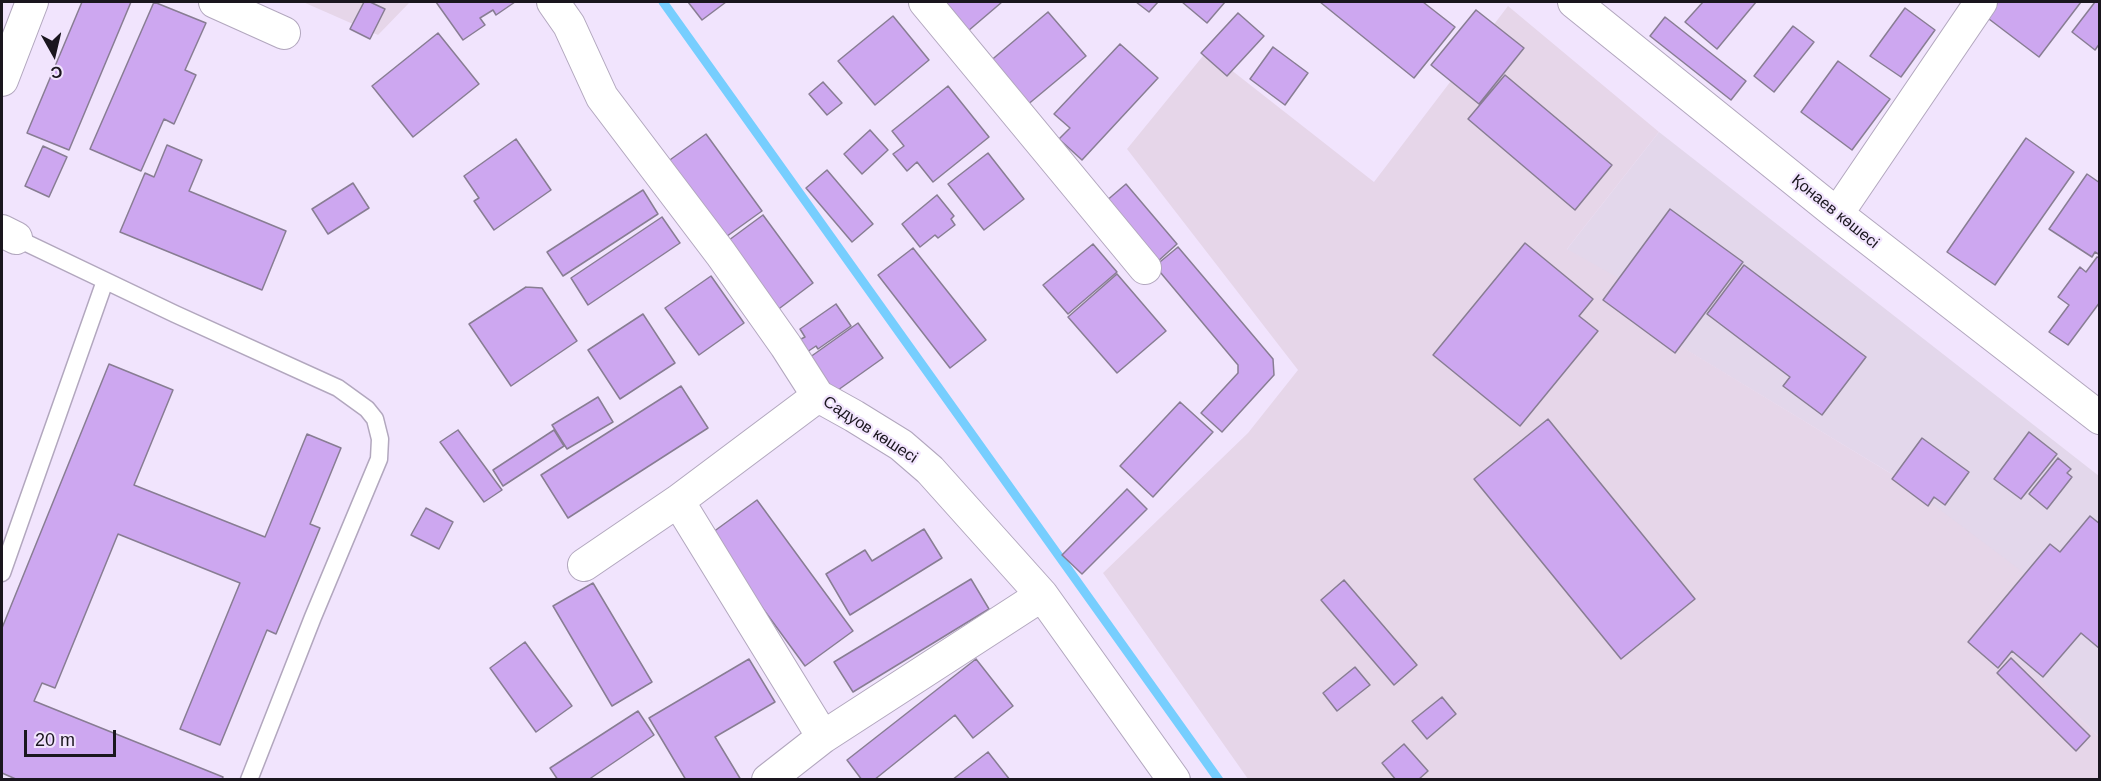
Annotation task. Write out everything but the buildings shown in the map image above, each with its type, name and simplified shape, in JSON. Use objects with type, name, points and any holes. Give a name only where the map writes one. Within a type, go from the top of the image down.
[{"type":"street","points":[[2,80],[32,2]]},
{"type":"street","points":[[215,2],[284,33]]},
{"type":"street","name":"Садуов көшесі","points":[[553,2],[569,25],[602,97],[721,254],[786,345],[818,396],[900,445],[930,470],[1042,595],[1174,780]]},
{"type":"street","points":[[925,2],[1145,268]]},
{"type":"street","name":"Қонаев көшесі","points":[[1574,2],[1837,214],[2100,418]]},
{"type":"street","points":[[1837,214],[1981,2]]},
{"type":"street","points":[[584,565],[678,501],[818,396]]},
{"type":"street","points":[[678,501],[823,737]]},
{"type":"street","points":[[768,780],[823,737],[1042,595]]},
{"type":"lane","points":[[9,234],[105,281],[338,388],[367,409],[375,419],[380,439],[379,459],[313,617],[249,780]]},
{"type":"lane","points":[[2,573],[105,281]]},
{"type":"shaded area","points":[[303,2],[410,2],[378,35]]},
{"type":"shaded area","points":[[1508,6],[1659,132],[1567,249],[1638,289],[1631,316],[1895,476],[2028,576],[1985,626],[2099,737],[2099,779],[1248,779],[1103,573],[1248,433],[1298,370],[1127,149],[1207,51],[1374,182]]},
{"type":"shaded area","points":[[1659,132],[2099,476],[2099,737],[1984,626],[1895,476],[1630,316],[1567,249]]},
{"type":"waterway","points":[[663,2],[1219,780]]}]
